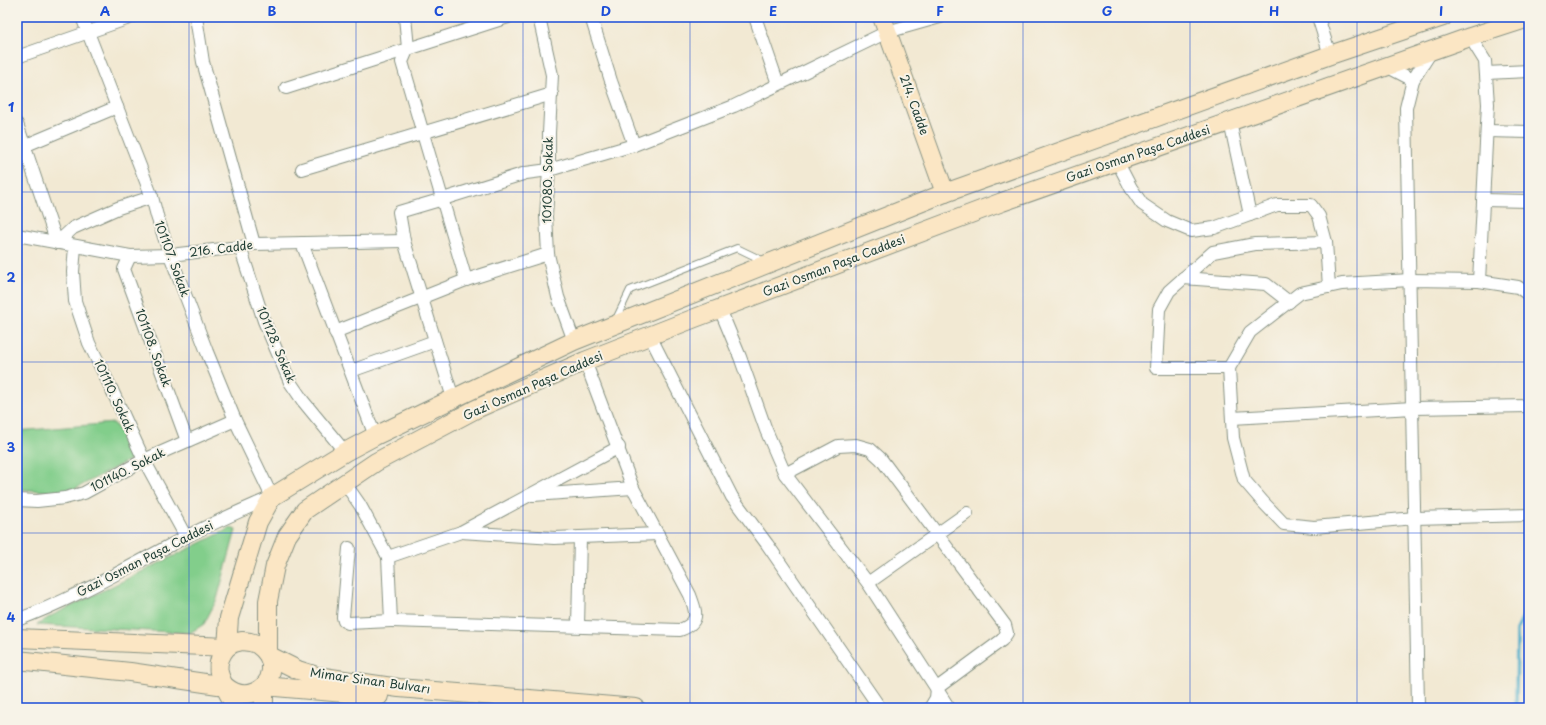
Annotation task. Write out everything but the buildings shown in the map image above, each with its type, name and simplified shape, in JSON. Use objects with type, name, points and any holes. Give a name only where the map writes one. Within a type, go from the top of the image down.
[{"type":"main road","name":"Gazi Osman Paşa Caddesi","points":[[227,647],[229,618],[258,522],[272,497],[345,452],[375,436],[574,341],[769,263],[945,194],[1330,55],[1443,17]]},
{"type":"main road","name":"Gazi Osman Paşa Caddesi","points":[[268,655],[268,601],[275,566],[287,536],[306,510],[344,482],[376,462],[476,410],[585,361],[1002,202],[1470,37],[1529,18]]},
{"type":"main road","name":"214. Cadde","points":[[885,24],[945,194]]},
{"type":"main road","name":"Mimar Sinan Bulvarı","points":[[17,638],[227,647],[242,641],[257,644],[268,655],[298,670],[324,677],[399,688],[636,708]]},
{"type":"main road","points":[[227,647],[218,662],[219,674],[235,708]]},
{"type":"main road","points":[[264,708],[264,686],[269,679],[271,671],[271,663],[268,655]]},
{"type":"main road","name":"Mimar Sinan Bulvarı","points":[[17,660],[130,672],[224,686],[240,694],[249,694],[258,691],[264,686],[499,708]]},
{"type":"street","name":"101107. Sokak","points":[[82,17],[152,197],[170,255],[235,420],[272,497]]},
{"type":"street","points":[[17,57],[132,17]]},
{"type":"street","points":[[196,17],[202,62],[254,244]]},
{"type":"street","points":[[405,17],[408,48],[402,62],[466,280]]},
{"type":"street","points":[[286,88],[508,17]]},
{"type":"street","name":"101080. Sokak","points":[[539,17],[552,75],[546,216],[548,254],[558,297],[574,341]]},
{"type":"street","points":[[755,17],[778,84]]},
{"type":"street","points":[[453,398],[404,241],[399,212],[526,173],[549,170],[634,144],[734,106],[778,84],[885,24],[940,17]]},
{"type":"street","points":[[1318,17],[1330,55]]},
{"type":"street","points":[[594,18],[611,81],[634,144]]},
{"type":"street","points":[[1470,37],[1485,61],[1488,104],[1479,281]]},
{"type":"street","points":[[1418,707],[1406,108],[1413,80],[1431,52]]},
{"type":"street","points":[[1388,67],[1413,80]]},
{"type":"street","points":[[1486,73],[1529,71]]},
{"type":"street","points":[[302,169],[552,94]]},
{"type":"street","points":[[24,146],[117,107]]},
{"type":"street","points":[[1230,122],[1250,215]]},
{"type":"street","points":[[17,124],[57,242],[73,228],[118,208],[152,197]]},
{"type":"street","points":[[1486,131],[1529,132]]},
{"type":"street","points":[[1117,161],[1131,188],[1142,204],[1167,221],[1191,231],[1214,228],[1277,205],[1312,205],[1319,216],[1326,242],[1329,287]]},
{"type":"street","points":[[1483,200],[1529,201]]},
{"type":"street","name":"216. Cadde","points":[[17,235],[130,256],[170,255],[254,244],[404,241]]},
{"type":"street","points":[[1229,368],[1156,368],[1159,309],[1169,291],[1213,252],[1255,244],[1326,242]]},
{"type":"street","points":[[302,243],[375,436]]},
{"type":"street","name":"101110. Sokak","points":[[75,246],[73,272],[75,301],[89,343],[144,460],[186,537]]},
{"type":"street","name":"101128. Sokak","points":[[240,247],[264,321],[290,382],[303,401],[345,452]]},
{"type":"street","points":[[336,332],[466,280],[548,254]]},
{"type":"street","name":"101108. Sokak","points":[[130,256],[124,269],[187,441]]},
{"type":"street","points":[[1183,278],[1266,284],[1289,302]]},
{"type":"street","points":[[1529,295],[1518,288],[1479,281],[1410,280],[1342,284],[1300,293],[1250,332],[1229,368],[1233,438],[1244,480],[1284,524],[1314,527],[1415,518],[1529,515]]},
{"type":"street","points":[[720,309],[740,356],[766,430],[785,474],[868,583],[949,708]]},
{"type":"street","points":[[650,336],[732,497],[767,544],[880,708]]},
{"type":"street","points":[[351,371],[435,341]]},
{"type":"street","points":[[349,548],[343,616],[344,621],[348,623],[391,621],[680,630],[690,626],[694,620],[695,610],[690,594],[633,488],[619,447],[585,361]]},
{"type":"street","points":[[1232,418],[1413,408],[1529,406]]},
{"type":"street","name":"101140. Sokak","points":[[17,500],[37,501],[65,498],[84,493],[144,460],[235,420]]},
{"type":"street","points":[[785,474],[838,446],[856,445],[870,449],[880,459],[1005,625],[1007,633],[1002,640],[937,688],[936,698],[930,708]]},
{"type":"street","points":[[388,557],[461,532],[619,447]]},
{"type":"street","points":[[344,482],[360,505],[388,557],[391,621]]},
{"type":"street","points":[[527,496],[633,488]]},
{"type":"street","name":"Gazi Osman Paşa Caddesi","points":[[17,620],[38,612],[186,537],[272,497]]},
{"type":"street","points":[[868,583],[967,513]]},
{"type":"street","points":[[461,532],[554,538],[658,534]]},
{"type":"street","points":[[578,626],[580,537]]},
{"type":"lane","points":[[614,325],[630,290],[738,248],[769,263]]},
{"type":"green space","points":[[114,423],[135,457],[67,493],[17,489],[17,431]]},
{"type":"green space","points":[[231,528],[236,530],[217,599],[204,624],[190,633],[37,625],[51,616]]},
{"type":"waterway","points":[[1516,708],[1517,630],[1529,603]]}]
